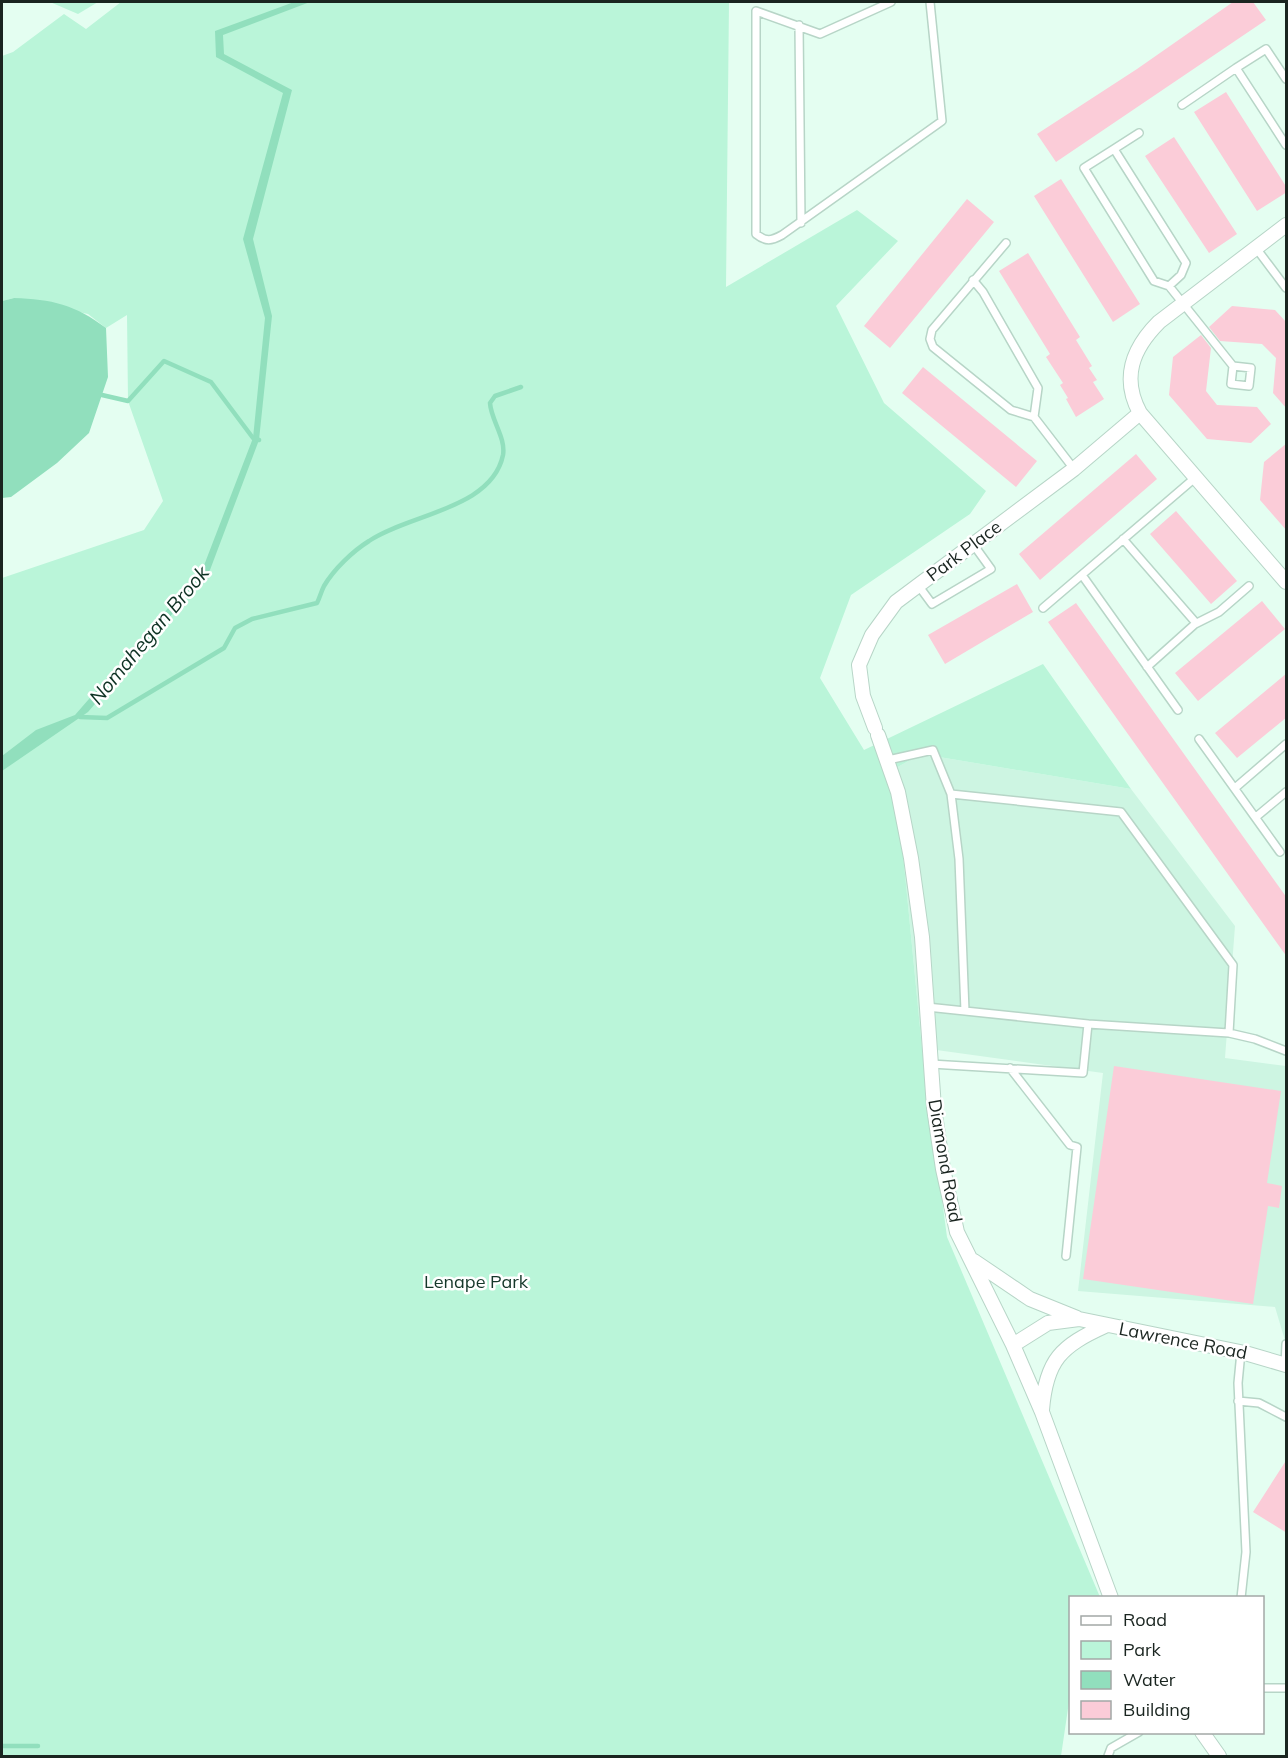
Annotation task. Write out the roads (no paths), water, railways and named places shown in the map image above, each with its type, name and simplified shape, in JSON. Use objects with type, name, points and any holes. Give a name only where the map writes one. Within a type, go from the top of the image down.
[{"type":"street","points":[[1287,225],[1182,304],[1143,338],[1134,357],[1131,396],[1140,413],[1287,582]]},
{"type":"street","name":"Park Place","points":[[877,732],[863,696],[860,665],[872,635],[896,602],[1074,469],[1140,413]]},
{"type":"street","name":"Diamond Road","points":[[877,732],[898,792],[911,858],[942,1168],[957,1232],[1013,1345],[1042,1412],[1110,1596]]},
{"type":"street","name":"Lawrence Road","points":[[972,1260],[1030,1299],[1079,1319],[1241,1352],[1286,1365]]},
{"type":"street","name":"Lawrence Road","points":[[1013,1345],[1048,1323],[1079,1319]]},
{"type":"street","points":[[1042,1412],[1044,1390],[1055,1359],[1065,1347],[1078,1338],[1105,1326]]},
{"type":"street","points":[[1203,1734],[1219,1756]]},
{"type":"lane","points":[[891,2],[820,34],[799,24],[756,11],[756,234],[771,241],[801,223],[942,121],[930,2]]},
{"type":"lane","points":[[799,24],[801,223]]},
{"type":"lane","points":[[1182,105],[1266,49],[1287,79]]},
{"type":"lane","points":[[1236,68],[1287,145]]},
{"type":"lane","points":[[1139,133],[1084,168],[1154,281],[1169,286],[1233,366]]},
{"type":"lane","points":[[1114,149],[1186,263],[1181,275],[1169,286]]},
{"type":"lane","points":[[1006,243],[932,330],[930,339],[933,346],[1011,410],[1034,417],[1074,469]]},
{"type":"lane","points":[[1256,248],[1287,288]]},
{"type":"lane","points":[[973,280],[983,292],[1038,388],[1034,417]]},
{"type":"lane","points":[[1043,608],[1197,476]]},
{"type":"lane","points":[[1123,539],[1196,623]]},
{"type":"lane","points":[[918,585],[932,604],[991,569],[973,544]]},
{"type":"lane","points":[[1082,575],[1179,710]]},
{"type":"lane","points":[[1147,667],[1196,623],[1219,612],[1249,586]]},
{"type":"lane","points":[[1199,739],[1280,852]]},
{"type":"lane","points":[[1235,788],[1287,744]]},
{"type":"lane","points":[[888,760],[933,750],[951,794],[959,859],[965,1011]]},
{"type":"lane","points":[[1256,817],[1287,792]]},
{"type":"lane","points":[[951,794],[1121,812],[1233,965],[1229,1033]]},
{"type":"lane","points":[[927,1007],[1088,1024],[1229,1033],[1255,1039],[1287,1052]]},
{"type":"lane","points":[[931,1064],[1083,1073],[1088,1024]]},
{"type":"lane","points":[[1010,1068],[1070,1145],[1077,1147],[1066,1256]]},
{"type":"lane","points":[[1286,1365],[1287,1344]]},
{"type":"lane","points":[[1241,1352],[1238,1401],[1246,1552],[1241,1596]]},
{"type":"lane","points":[[1238,1401],[1259,1403],[1287,1417]]},
{"type":"lane","points":[[1264,1688],[1287,1688]]},
{"type":"lane","points":[[1108,1756],[1111,1748],[1136,1734]]},
{"type":"water","name":"Nomahegan Brook","points":[[294,2],[310,2],[223,35],[224,54],[292,90],[253,239],[272,316],[259,440],[210,570],[88,712],[2,771],[2,756],[36,730],[75,715],[203,568],[253,438],[265,318],[243,239],[283,93],[216,57],[215,31]]},
{"type":"water","points":[[14,298],[63,305],[84,314],[106,328],[108,377],[89,433],[57,463],[11,497],[2,498],[2,301]]},
{"type":"waterway","points":[[102,395],[128,401],[164,361],[211,382],[253,438],[259,440]]},
{"type":"waterway","name":"Nomahegan Brook","points":[[80,717],[107,718],[224,648],[235,628],[252,619],[317,603],[324,586],[333,573],[363,545],[386,532],[466,499],[483,487],[496,473],[503,455],[502,442],[490,403],[495,396],[521,387]]},
{"type":"waterway","points":[[2,1746],[38,1746]]},
{"type":"park label","name":"Lenape Park","points":[[476,1282]]}]
